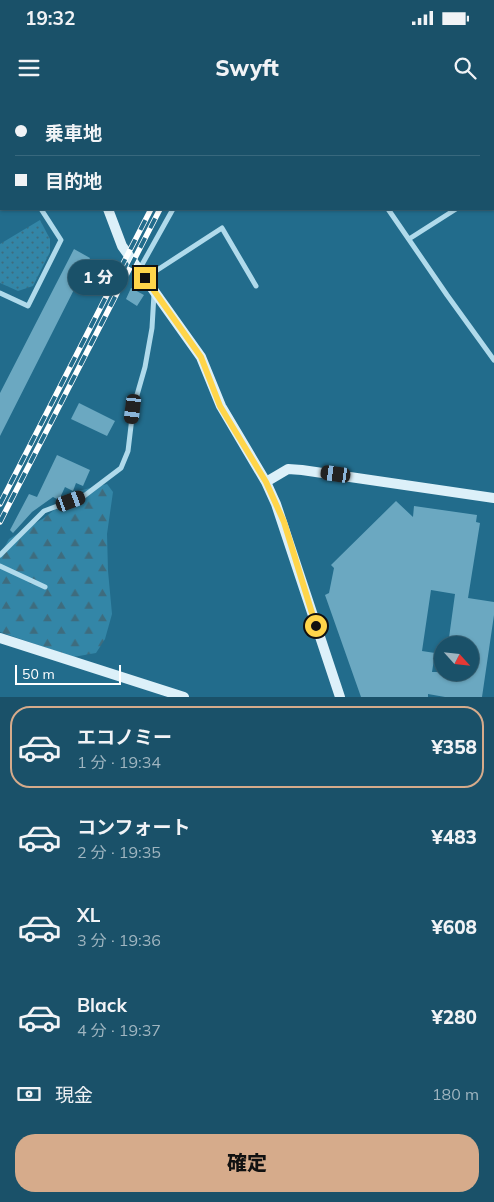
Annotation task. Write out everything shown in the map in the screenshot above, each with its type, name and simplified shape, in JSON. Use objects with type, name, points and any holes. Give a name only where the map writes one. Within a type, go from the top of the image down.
[{"type":"street","points":[[0,293],[28,306],[61,240],[42,210]]},
{"type":"street","points":[[108,210],[122,246],[201,357],[220,406],[266,482],[284,522],[304,591],[340,697]]},
{"type":"street","points":[[142,274],[173,210]]},
{"type":"street","points":[[389,210],[494,360]]},
{"type":"street","points":[[409,239],[454,210]]},
{"type":"street","points":[[142,274],[222,228],[256,286]]},
{"type":"street","points":[[0,555],[44,511],[84,496],[121,468],[128,451],[133,409],[145,367],[152,328],[154,291]]},
{"type":"street","points":[[266,482],[288,469],[494,498]]},
{"type":"street","points":[[0,566],[45,587]]},
{"type":"street","points":[[0,638],[179,696]]},
{"type":"green space","points":[[40,220],[50,239],[50,252],[33,286],[18,291],[0,283],[0,244]]},
{"type":"green space","points":[[107,484],[113,492],[107,534],[112,614],[105,639],[96,653],[73,657],[0,632],[0,555],[9,539],[44,518],[78,491]]},
{"type":"building","points":[[74,249],[90,258],[0,436],[0,393]]},
{"type":"building","points":[[131,288],[144,295],[137,306],[126,299]]},
{"type":"building","points":[[79,403],[115,421],[107,436],[71,419]]},
{"type":"building","points":[[57,455],[90,470],[83,486],[76,483],[73,491],[65,487],[59,500],[53,497],[32,512],[13,533],[10,530],[29,494],[37,497]]},
{"type":"building","points":[[396,501],[413,517],[414,506],[477,515],[476,522],[480,523],[468,598],[494,602],[494,615],[482,697],[445,697],[428,694],[428,697],[361,697],[325,595],[329,593],[334,568],[331,565]],"holes":[[[431,590],[455,594],[449,636],[479,636],[479,681],[434,681],[434,672],[432,672],[434,653],[422,651]]]},
{"type":"railway","points":[[0,504],[150,210]]},
{"type":"railway","points":[[0,522],[159,210]]},
{"type":"route","points":[[145,278],[201,357],[220,406],[266,482],[284,522],[316,626]]}]
